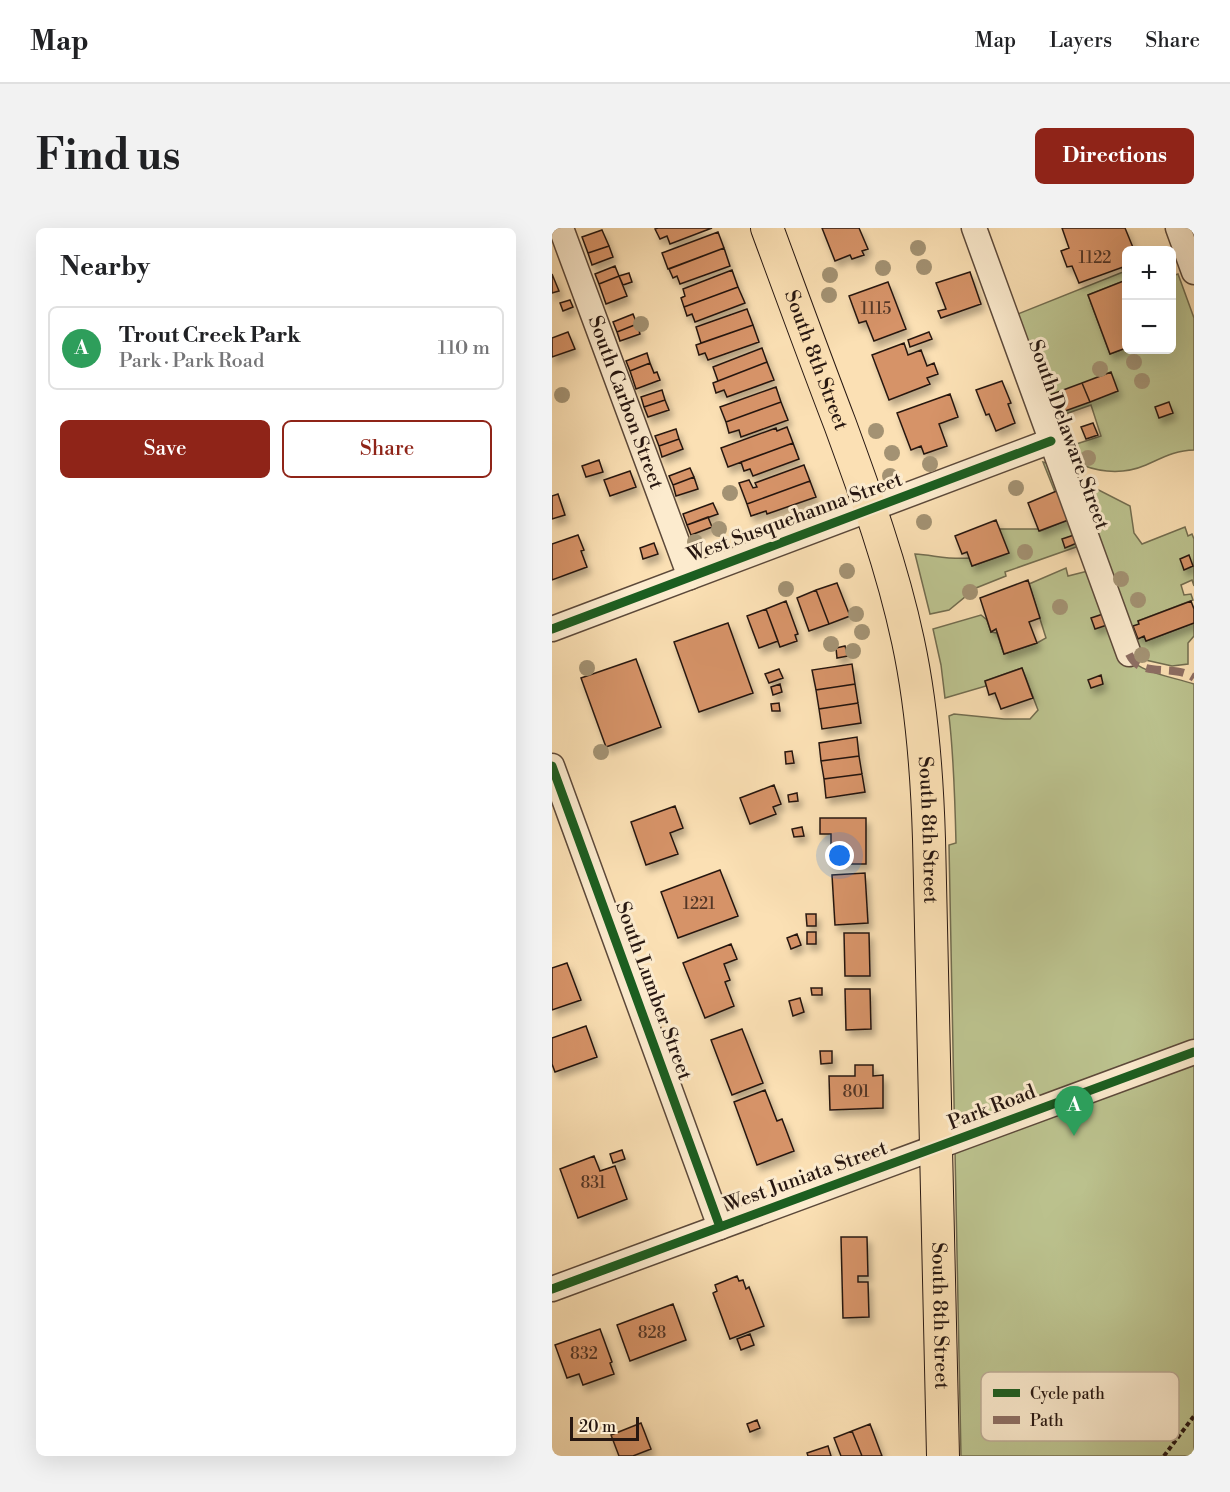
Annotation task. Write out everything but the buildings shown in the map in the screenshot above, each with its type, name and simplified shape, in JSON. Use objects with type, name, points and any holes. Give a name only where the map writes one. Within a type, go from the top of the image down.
[{"type":"main road","name":"South 8th Street","points":[[767,228],[871,509],[906,631],[922,725],[928,793],[938,1148],[943,1456]]},
{"type":"street","name":"South Carbon Street","points":[[561,228],[690,577]]},
{"type":"street","name":"South Delaware Street","points":[[974,228],[1128,654]]},
{"type":"street","points":[[1178,228],[1194,272]]},
{"type":"street","name":"West Susquehanna Street","points":[[552,628],[1051,441]]},
{"type":"street","name":"South Lumber Street","points":[[552,766],[720,1227]]},
{"type":"street","name":"Park Road","points":[[938,1148],[1194,1052]]},
{"type":"street","name":"West Juniata Street","points":[[552,1289],[938,1148]]},
{"type":"path","points":[[1179,1438],[1194,1416]]},
{"type":"path","points":[[1164,1456],[1176,1441]]},
{"type":"green space","points":[[1122,272],[1122,282],[1088,295],[1110,354],[1122,350],[1122,354],[1176,354],[1176,275],[1178,274],[1194,318],[1194,450],[1175,453],[1146,465],[1122,471],[1090,468],[1067,457],[1061,449],[1101,436],[1091,405],[1051,419],[1013,316]]},
{"type":"green space","points":[[1043,462],[1051,464],[1083,544],[1115,645],[1132,662],[1141,667],[1160,675],[1194,684],[1194,1456],[961,1456],[949,845],[956,843],[949,716],[954,714],[1030,719],[1038,710],[1022,668],[985,681],[986,686],[945,698],[933,629],[981,615],[987,620],[991,632],[997,633],[1004,654],[1037,643],[1046,638],[1029,584],[1066,568],[1068,576],[1088,571],[1079,546],[1005,572],[1006,576],[976,588],[949,610],[930,614],[915,554],[969,558],[972,566],[1008,553],[999,529],[1038,529],[1040,531],[1070,519],[1059,491],[1055,492]]},
{"type":"green space","points":[[1079,484],[1087,484],[1130,506],[1134,533],[1142,544],[1185,527],[1188,536],[1192,534],[1194,539],[1194,586],[1192,580],[1181,585],[1184,595],[1191,594],[1193,600],[1138,621],[1146,641],[1194,623],[1194,636],[1188,643],[1188,664],[1172,666],[1141,659],[1131,649]]},
{"type":"marked path","points":[[1129,654],[1137,664],[1145,668],[1181,672],[1194,678]]},
{"type":"cycle path","points":[[552,629],[1051,441]]},
{"type":"cycle path","points":[[552,766],[720,1227]]},
{"type":"cycle path","points":[[552,1289],[1194,1052]]},
{"type":"place","name":"Trout Creek Park","points":[[1074,1136]]}]
